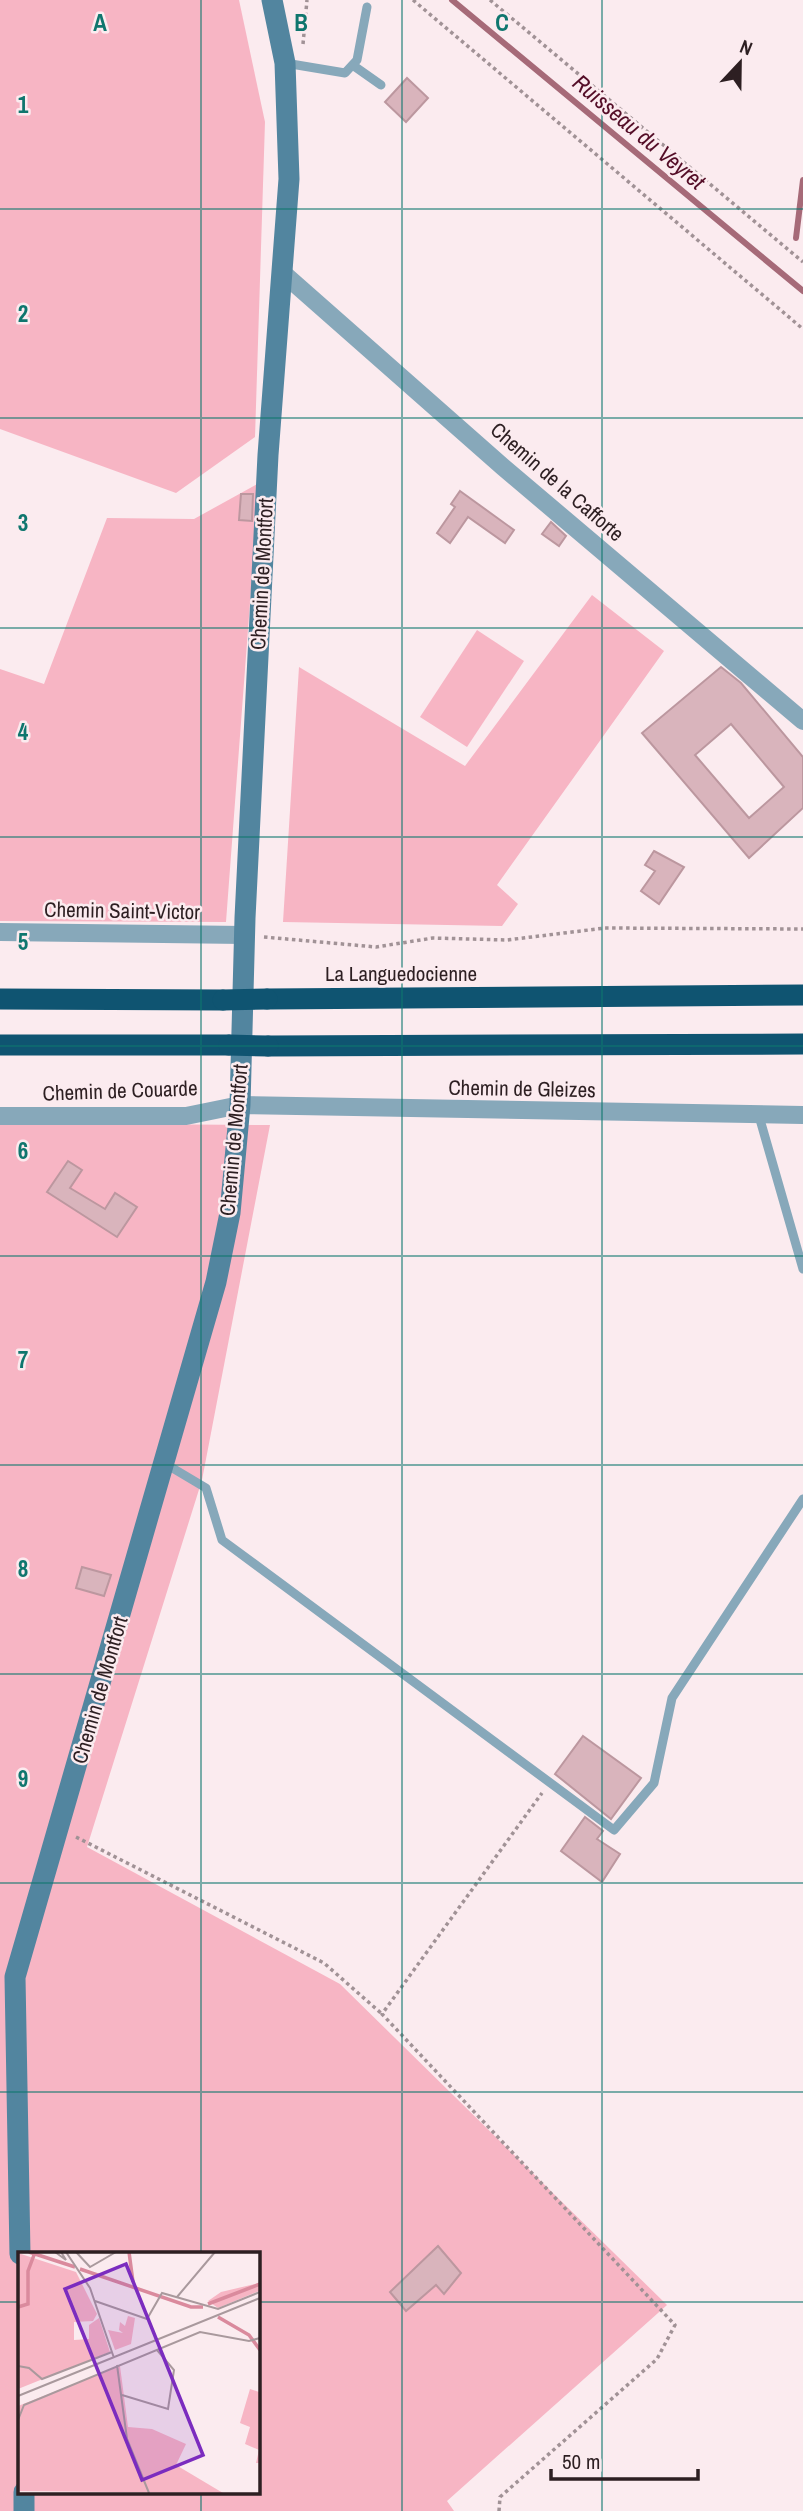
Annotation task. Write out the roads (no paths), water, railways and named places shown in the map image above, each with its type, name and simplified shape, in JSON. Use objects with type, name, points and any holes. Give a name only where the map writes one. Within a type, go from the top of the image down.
[{"type":"highway","name":"La Languedocienne","points":[[0,999],[223,1000],[803,995]]},
{"type":"highway","points":[[0,1045],[803,1044]]},
{"type":"street","name":"Chemin de Montfort","points":[[20,2252],[15,1977],[164,1463],[218,1270],[230,1213],[240,1105],[244,935],[268,455],[284,274],[293,64],[272,0]]},
{"type":"street","name":"Chemin de la Cafforte","points":[[284,274],[503,467],[803,721]]},
{"type":"street","name":"Chemin Saint-Victor","points":[[0,932],[244,935]]},
{"type":"street","name":"Chemin de Gleizes","points":[[240,1105],[803,1115]]},
{"type":"street","name":"Chemin de Couarde","points":[[0,1116],[186,1116],[240,1105]]},
{"type":"lane","points":[[293,64],[345,73],[354,66],[368,8]]},
{"type":"lane","points":[[354,66],[381,85]]},
{"type":"lane","points":[[759,1116],[803,1269]]},
{"type":"lane","points":[[164,1463],[206,1488],[222,1540],[614,1830],[654,1783],[672,1698],[803,1499]]},
{"type":"waterway","name":"Ruisseau du Veyret","points":[[452,0],[803,291]]},
{"type":"waterway","points":[[796,238],[803,180]]}]
